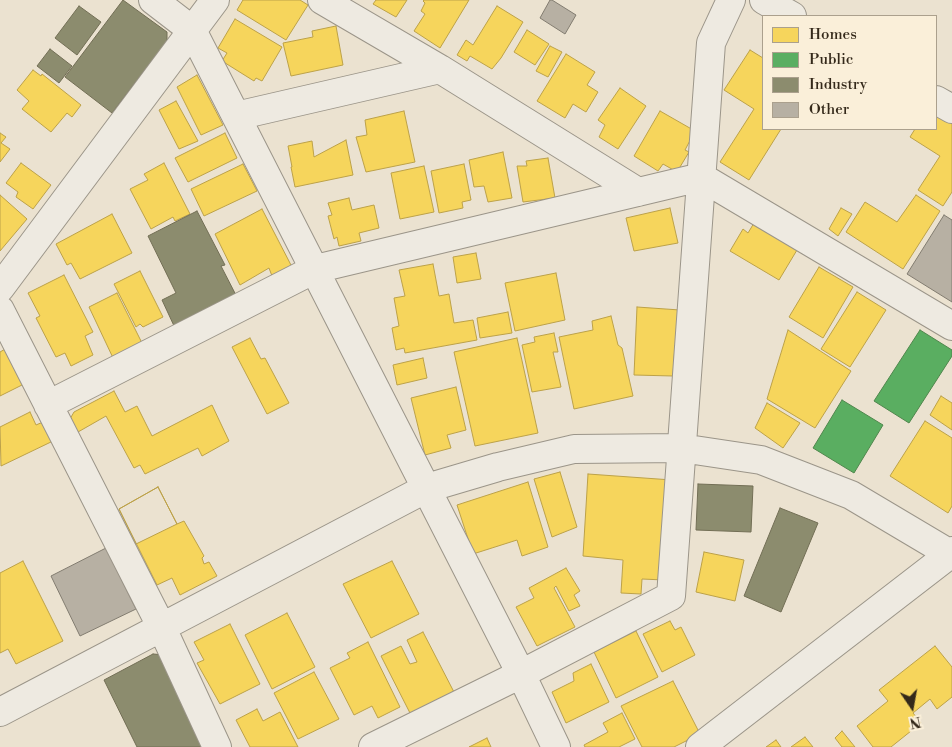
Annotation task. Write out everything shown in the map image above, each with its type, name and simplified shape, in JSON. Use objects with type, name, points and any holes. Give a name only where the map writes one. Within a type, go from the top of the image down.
[{"type":"street","points":[[153,0],[192,30],[427,488],[556,747]]},
{"type":"street","points":[[0,288],[215,0]]},
{"type":"street","points":[[322,0],[440,69],[638,192]]},
{"type":"street","points":[[373,747],[521,674],[671,596],[711,43],[731,0]]},
{"type":"street","points":[[764,0],[790,15]]},
{"type":"street","points":[[236,116],[440,69]]},
{"type":"street","points":[[937,101],[952,109]]},
{"type":"street","points":[[48,406],[314,269],[701,177],[952,326]]},
{"type":"street","points":[[0,310],[162,628],[217,747]]},
{"type":"street","points":[[0,712],[427,488],[498,467],[574,449],[681,448],[761,460],[851,495],[951,553],[700,747]]},
{"type":"building: Homes","points":[[243,0],[300,0],[308,5],[286,40],[237,10]]},
{"type":"building: Homes","points":[[376,0],[407,0],[396,17],[373,4]]},
{"type":"building: Homes","points":[[424,0],[469,0],[440,48],[414,31],[425,14],[421,11],[425,3]]},
{"type":"building: Homes","points":[[497,6],[523,22],[501,58],[492,69],[470,56],[467,61],[457,55],[466,40],[473,45]]},
{"type":"building: Homes","points":[[235,19],[282,47],[262,81],[256,78],[254,81],[222,61],[227,53],[218,48]]},
{"type":"building: Homes","points":[[336,26],[343,65],[291,76],[283,43],[313,37],[312,31]]},
{"type":"building: Homes","points":[[527,30],[549,44],[535,65],[514,52]]},
{"type":"building: Homes","points":[[550,46],[562,52],[548,77],[536,71]]},
{"type":"building: Homes","points":[[750,50],[762,57],[762,130],[780,130],[749,180],[720,162],[754,109],[724,90]]},
{"type":"building: Homes","points":[[566,54],[595,72],[587,85],[598,92],[586,112],[573,104],[565,118],[537,101]]},
{"type":"building: Homes","points":[[33,70],[41,76],[42,74],[81,105],[72,117],[67,113],[51,132],[22,109],[29,101],[17,90]]},
{"type":"building: Homes","points":[[197,75],[223,125],[201,135],[177,87]]},
{"type":"building: Homes","points":[[620,88],[646,106],[618,149],[599,137],[605,125],[598,120]]},
{"type":"building: Homes","points":[[176,101],[198,141],[179,149],[159,110]]},
{"type":"building: Homes","points":[[404,111],[415,162],[366,172],[356,137],[367,135],[365,120]]},
{"type":"building: Homes","points":[[660,111],[695,131],[685,150],[689,152],[677,172],[663,164],[658,171],[634,156]]},
{"type":"building: Homes","points":[[937,113],[952,123],[952,192],[943,206],[918,190],[940,156],[910,137],[914,130],[937,130]]},
{"type":"building: Homes","points":[[0,133],[6,137],[1,143],[10,149],[0,162]]},
{"type":"building: Homes","points":[[225,133],[237,158],[188,182],[175,158]]},
{"type":"building: Homes","points":[[346,140],[353,175],[295,187],[288,146],[312,141],[314,157]]},
{"type":"building: Homes","points":[[503,152],[512,198],[488,202],[484,186],[474,187],[469,160]]},
{"type":"building: Homes","points":[[548,158],[555,198],[523,202],[517,166],[527,166],[526,161]]},
{"type":"building: Homes","points":[[21,163],[51,185],[33,209],[16,197],[18,192],[6,183]]},
{"type":"building: Homes","points":[[164,163],[190,214],[175,221],[173,217],[151,229],[130,189],[148,180],[144,174]]},
{"type":"building: Homes","points":[[243,164],[257,191],[204,216],[191,189]]},
{"type":"building: Homes","points":[[464,164],[471,200],[462,202],[463,208],[439,213],[431,171]]},
{"type":"building: Homes","points":[[424,166],[434,212],[400,219],[391,173]]},
{"type":"building: Homes","points":[[0,195],[27,219],[0,251]]},
{"type":"building: Homes","points":[[916,195],[940,211],[903,269],[846,232],[865,202],[897,222]]},
{"type":"building: Homes","points":[[349,198],[352,210],[374,205],[379,228],[359,233],[361,241],[339,246],[337,237],[334,239],[328,216],[332,215],[328,203]]},
{"type":"building: Homes","points":[[670,208],[678,243],[634,251],[626,218]]},
{"type":"building: Homes","points":[[841,208],[852,214],[838,236],[829,229]]},
{"type":"building: Homes","points":[[262,209],[292,267],[272,276],[269,268],[240,285],[215,234]]},
{"type":"building: Homes","points":[[112,214],[132,253],[80,279],[71,263],[67,265],[56,244]]},
{"type":"building: Homes","points":[[757,218],[803,240],[779,280],[730,251],[743,229],[748,233]]},
{"type":"building: Homes","points":[[476,253],[481,279],[457,283],[453,257]]},
{"type":"building: Homes","points":[[433,264],[439,296],[449,294],[454,323],[473,320],[477,340],[405,353],[404,348],[396,350],[392,328],[399,326],[394,298],[405,296],[399,270]]},
{"type":"building: Homes","points":[[819,267],[853,287],[823,338],[789,317]]},
{"type":"building: Homes","points":[[140,271],[163,317],[143,327],[140,324],[136,327],[114,284]]},
{"type":"building: Homes","points":[[556,273],[565,320],[515,331],[505,283]]},
{"type":"building: Homes","points":[[64,275],[93,332],[85,336],[93,355],[71,366],[65,353],[56,357],[36,318],[40,316],[28,293]]},
{"type":"building: Homes","points":[[857,292],[886,310],[850,367],[821,349]]},
{"type":"building: Homes","points":[[117,293],[143,345],[114,360],[89,307]]},
{"type":"building: Homes","points":[[637,307],[680,310],[678,346],[675,345],[673,376],[634,375]]},
{"type":"building: Homes","points":[[508,312],[512,333],[480,338],[477,318]]},
{"type":"building: Homes","points":[[611,316],[618,345],[622,348],[633,396],[574,409],[559,337],[593,330],[592,321]]},
{"type":"building: Homes","points":[[788,330],[851,371],[815,428],[767,399]]},
{"type":"building: Homes","points":[[554,333],[558,352],[553,352],[561,387],[532,392],[522,345],[535,342],[534,337]]},
{"type":"building: Homes","points":[[250,338],[261,359],[265,358],[289,403],[267,414],[232,347]]},
{"type":"building: Homes","points":[[517,338],[538,433],[475,446],[454,352]]},
{"type":"building: Homes","points":[[7,348],[24,384],[0,396],[0,352]]},
{"type":"building: Homes","points":[[423,358],[427,378],[397,385],[393,365]]},
{"type":"building: Homes","points":[[456,387],[466,430],[447,435],[451,448],[425,455],[411,398]]},
{"type":"building: Homes","points":[[114,391],[125,412],[137,406],[152,436],[212,405],[229,441],[202,456],[198,448],[145,474],[140,465],[134,468],[106,416],[78,432],[70,419],[74,412]]},
{"type":"building: Homes","points":[[941,396],[952,403],[952,430],[930,415]]},
{"type":"building: Homes","points":[[767,403],[800,423],[783,448],[755,428]]},
{"type":"building: Homes","points":[[30,412],[36,425],[43,422],[53,441],[1,466],[0,427]]},
{"type":"building: Homes","points":[[925,421],[952,438],[952,506],[948,513],[890,476]]},
{"type":"building: Homes","points":[[560,472],[577,527],[552,537],[534,479]]},
{"type":"building: Homes","points":[[588,474],[672,480],[664,580],[642,579],[641,594],[621,593],[623,560],[583,556]]},
{"type":"building: Homes","points":[[528,482],[548,547],[522,556],[517,540],[473,554],[457,505]]},
{"type":"building: Homes","points":[[158,487],[177,524],[136,544],[119,509]]},
{"type":"building: Homes","points":[[158,487],[177,524],[184,521],[204,556],[202,558],[204,564],[209,562],[217,576],[180,595],[172,578],[157,585],[119,509]]},
{"type":"building: Homes","points":[[704,552],[744,560],[735,601],[696,592]]},
{"type":"building: Homes","points":[[23,561],[63,641],[16,664],[8,649],[0,653],[0,573]]},
{"type":"building: Homes","points":[[392,561],[419,614],[371,638],[343,584]]},
{"type":"building: Homes","points":[[566,568],[580,591],[574,595],[580,606],[569,611],[556,586],[554,588],[575,627],[537,646],[516,607],[534,598],[529,588]]},
{"type":"building: Homes","points":[[287,613],[315,667],[272,689],[245,635]]},
{"type":"building: Homes","points":[[670,621],[675,630],[681,627],[695,655],[662,672],[643,634]]},
{"type":"building: Homes","points":[[230,624],[260,684],[220,704],[197,663],[204,660],[194,642]]},
{"type":"building: Homes","points":[[636,631],[658,677],[616,698],[594,652]]},
{"type":"building: Homes","points":[[423,632],[455,694],[411,715],[381,656],[401,646],[410,664],[417,662],[407,640]]},
{"type":"building: Homes","points":[[368,642],[400,707],[378,718],[372,706],[354,715],[330,668],[350,658],[347,653]]},
{"type":"building: Homes","points":[[935,646],[952,667],[952,697],[937,709],[930,699],[913,713],[921,723],[891,747],[873,747],[857,726],[888,701],[879,690]]},
{"type":"building: Homes","points":[[591,664],[609,702],[566,723],[552,692],[574,681],[573,673]]},
{"type":"building: Homes","points":[[314,672],[339,719],[298,739],[274,693]]},
{"type":"building: Homes","points":[[673,681],[699,732],[674,747],[642,747],[621,706]]},
{"type":"building: Homes","points":[[257,709],[263,721],[280,712],[298,747],[250,747],[236,720]]},
{"type":"building: Homes","points":[[622,713],[635,739],[619,747],[585,747],[584,745],[608,732],[603,723]]},
{"type":"building: Homes","points":[[842,731],[855,747],[842,747],[835,738]]},
{"type":"building: Homes","points":[[805,737],[813,747],[791,747]]},
{"type":"building: Homes","points":[[487,738],[491,747],[469,747]]},
{"type":"building: Homes","points":[[776,740],[781,747],[766,747]]},
{"type":"building: Public","points":[[920,330],[952,350],[952,356],[909,423],[874,401]]},
{"type":"building: Public","points":[[842,400],[883,425],[854,473],[813,448]]},
{"type":"building: Industry","points":[[123,0],[167,32],[167,41],[112,113],[65,77]]},
{"type":"building: Industry","points":[[79,6],[101,22],[77,55],[55,38]]},
{"type":"building: Industry","points":[[50,49],[72,66],[59,83],[37,66]]},
{"type":"building: Industry","points":[[197,211],[225,265],[221,266],[239,301],[175,328],[162,300],[176,293],[148,236]]},
{"type":"building: Industry","points":[[698,484],[753,486],[751,532],[696,530]]},
{"type":"building: Industry","points":[[780,508],[818,523],[781,612],[744,596]]},
{"type":"building: Industry","points":[[153,654],[165,655],[215,747],[137,747],[104,680]]},
{"type":"building: Other","points":[[550,0],[576,15],[565,34],[540,18]]},
{"type":"building: Other","points":[[944,215],[952,220],[952,302],[907,274]]},
{"type":"building: Other","points":[[106,548],[136,609],[80,636],[51,576]]}]
